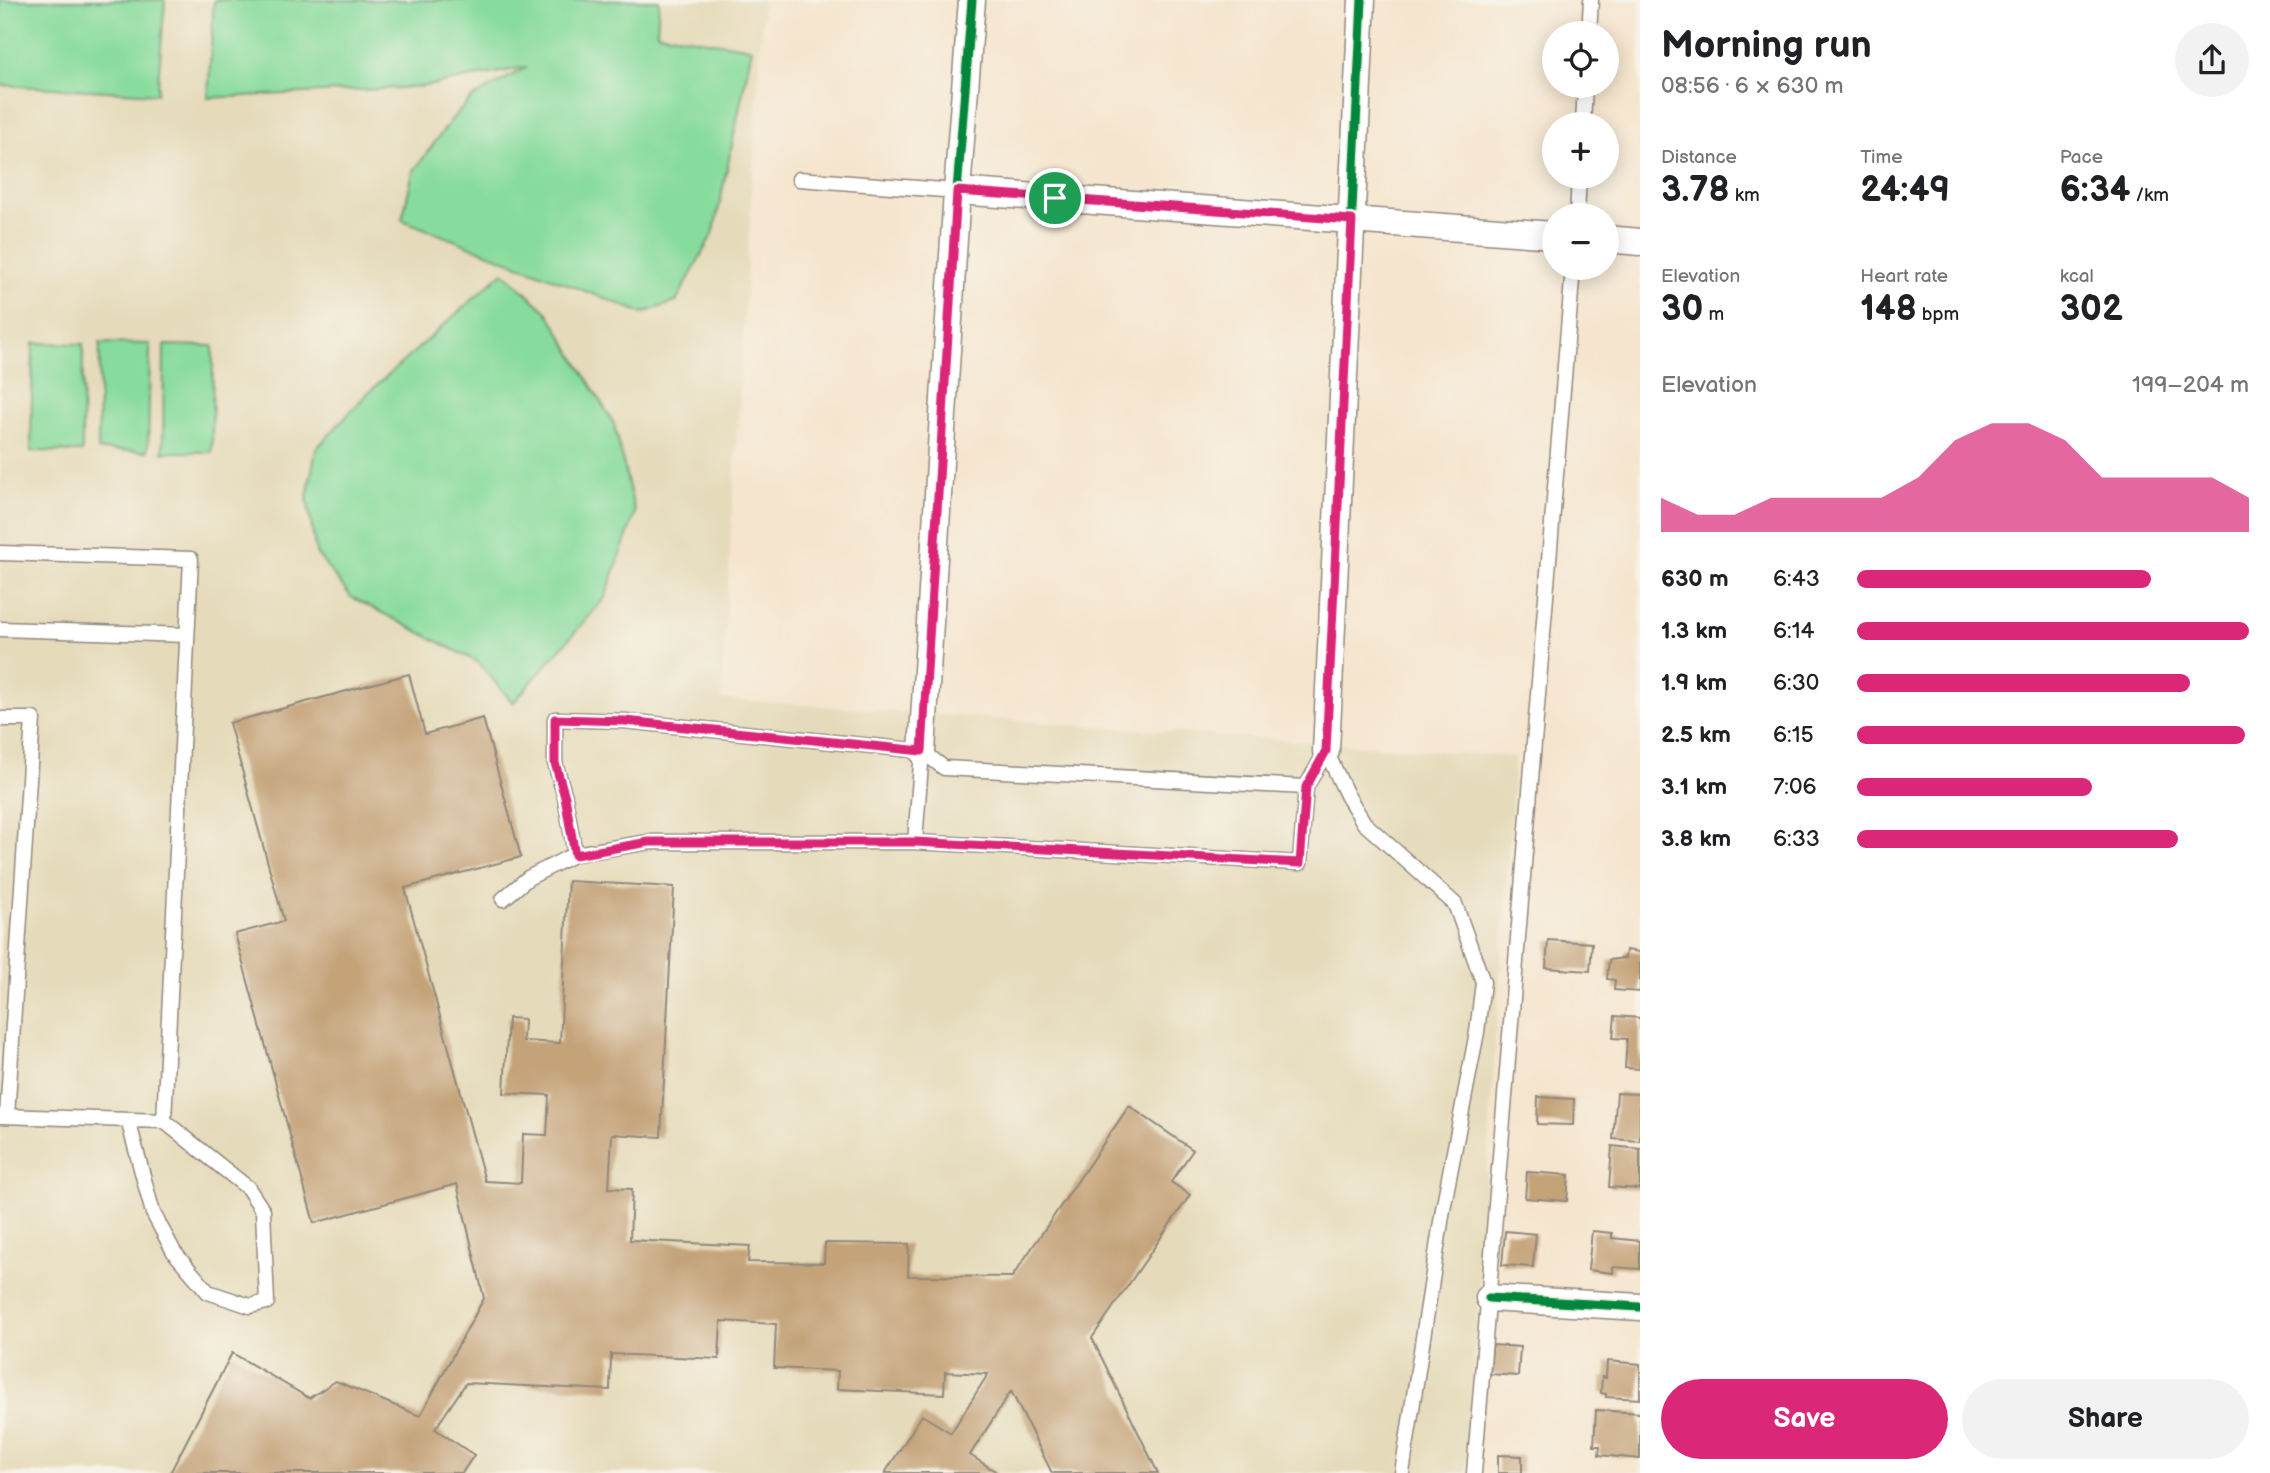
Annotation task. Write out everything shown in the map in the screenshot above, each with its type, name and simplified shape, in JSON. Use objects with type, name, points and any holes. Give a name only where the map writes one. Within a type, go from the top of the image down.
[{"type":"street","points":[[922,751],[957,191],[972,0]]},
{"type":"street","points":[[1326,751],[1363,0]]},
{"type":"street","points":[[957,191],[1542,234]]},
{"type":"street","points":[[1619,241],[1640,242]]},
{"type":"street","points":[[1489,1298],[1640,1307]]},
{"type":"lane","points":[[1590,21],[1591,0]]},
{"type":"lane","points":[[799,179],[957,191]]},
{"type":"lane","points":[[1475,1473],[1572,280]]},
{"type":"lane","points":[[0,554],[191,559],[164,1121]]},
{"type":"lane","points":[[0,629],[187,635]]},
{"type":"lane","points":[[0,719],[33,719],[4,1116],[164,1121],[248,1188],[263,1211],[267,1302],[250,1306],[208,1292],[174,1252],[153,1213],[128,1120]]},
{"type":"lane","points":[[575,855],[565,797],[555,763],[555,719],[625,721],[922,751],[944,768],[1306,787]]},
{"type":"lane","points":[[915,842],[922,751]]},
{"type":"lane","points":[[503,900],[528,878],[575,855],[649,842],[915,842],[1300,863],[1306,787],[1326,751]]},
{"type":"lane","points":[[1326,751],[1347,795],[1364,822],[1455,904],[1483,982],[1477,1032],[1438,1234],[1402,1473]]},
{"type":"shaded area","points":[[0,0],[763,0],[721,699],[1515,757],[1466,1473],[0,1473]]},
{"type":"green space","points":[[0,0],[165,0],[157,94],[0,85]]},
{"type":"green space","points":[[214,0],[659,0],[657,33],[752,48],[714,231],[676,302],[642,313],[402,220],[413,172],[452,119],[472,98],[527,67],[420,87],[208,98]]},
{"type":"green space","points":[[503,272],[548,313],[614,424],[635,513],[605,598],[513,703],[478,662],[351,597],[316,553],[307,497],[316,449],[367,394]]},
{"type":"green space","points":[[33,343],[83,344],[82,452],[31,451]]},
{"type":"green space","points":[[100,343],[150,344],[148,451],[98,450]]},
{"type":"green space","points":[[164,345],[213,346],[212,452],[163,452]]},
{"type":"building","points":[[409,674],[425,734],[483,718],[521,857],[405,888],[485,1181],[521,1183],[523,1134],[547,1135],[549,1095],[504,1093],[508,1018],[524,1019],[523,1041],[560,1043],[568,881],[674,887],[661,1137],[612,1134],[609,1188],[632,1189],[630,1240],[750,1246],[748,1262],[824,1263],[825,1243],[909,1244],[908,1276],[1012,1277],[1129,1106],[1193,1150],[1171,1182],[1190,1195],[1092,1338],[1158,1473],[1052,1473],[1011,1391],[970,1455],[998,1473],[885,1473],[922,1415],[951,1433],[988,1374],[945,1372],[944,1394],[837,1389],[838,1371],[774,1368],[776,1324],[721,1321],[719,1359],[611,1354],[610,1390],[466,1383],[435,1429],[474,1455],[462,1473],[170,1473],[232,1353],[309,1398],[336,1381],[420,1416],[484,1298],[457,1184],[314,1223],[235,934],[284,921],[229,723]]},
{"type":"building","points":[[1548,940],[1592,943],[1590,971],[1546,968]]},
{"type":"building","points":[[1626,950],[1640,952],[1640,992],[1614,990],[1615,980],[1607,979],[1609,960],[1625,958]]},
{"type":"building","points":[[1615,1016],[1640,1018],[1640,1069],[1625,1068],[1627,1039],[1613,1038]]},
{"type":"building","points":[[1617,1093],[1640,1094],[1640,1141],[1613,1139]]},
{"type":"building","points":[[1538,1097],[1574,1099],[1573,1125],[1537,1124]]},
{"type":"building","points":[[1612,1146],[1640,1149],[1640,1189],[1609,1187]]},
{"type":"building","points":[[1527,1172],[1569,1175],[1567,1201],[1525,1198]]},
{"type":"building","points":[[1505,1231],[1536,1234],[1533,1267],[1502,1265]]},
{"type":"building","points":[[1592,1231],[1612,1233],[1612,1238],[1640,1241],[1640,1269],[1613,1267],[1613,1273],[1588,1270]]},
{"type":"building","points":[[1492,1345],[1520,1347],[1518,1376],[1490,1374]]},
{"type":"building","points":[[1607,1361],[1640,1364],[1640,1399],[1606,1397],[1606,1394],[1601,1393],[1602,1377],[1606,1378]]},
{"type":"building","points":[[1596,1410],[1640,1413],[1640,1459],[1599,1455],[1600,1446],[1594,1446]]},
{"type":"building","points":[[1498,1455],[1522,1456],[1522,1473],[1498,1473]]},
{"type":"cycle path","points":[[922,751],[957,191],[972,0]]},
{"type":"cycle path","points":[[1326,751],[1362,0]]},
{"type":"cycle path","points":[[1489,1298],[1640,1307]]},
{"type":"route","points":[[957,191],[1055,198],[1352,220],[1326,751],[1306,787],[1300,863],[915,842],[649,842],[575,855],[565,797],[555,763],[555,719],[625,721],[922,751],[957,191]]}]
